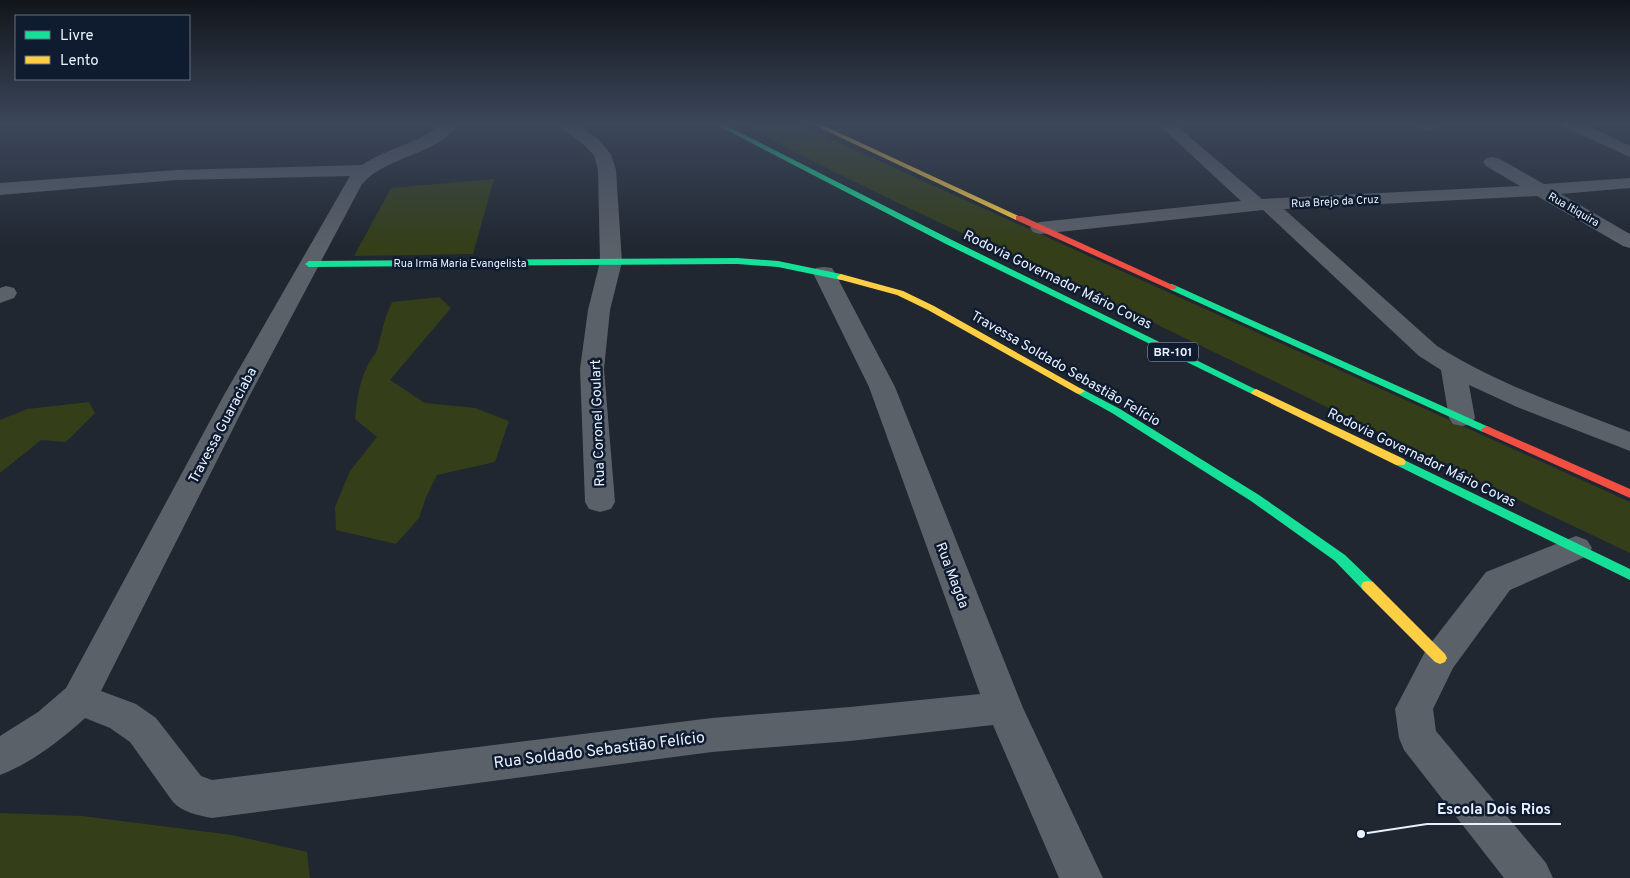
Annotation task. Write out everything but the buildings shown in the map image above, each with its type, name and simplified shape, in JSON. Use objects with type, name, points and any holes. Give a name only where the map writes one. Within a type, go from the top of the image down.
[{"type":"main road","name":"Rodovia Governador Mário Covas","points":[[798,165],[949,242],[1630,575]]},
{"type":"main road","points":[[904,165],[1630,494]]},
{"type":"main road","name":"Travessa Soldado Sebastião Felício","points":[[611,262],[737,261],[778,264],[824,273],[900,293],[932,308],[1116,411],[1255,498],[1340,558],[1440,658]]},
{"type":"main road","name":"Rua Irmã Maria Evangelista","points":[[309,264],[611,262]]},
{"type":"street","points":[[0,189],[176,175],[362,170],[373,165]]},
{"type":"street","name":"Rua Coronel Goulart","points":[[600,502],[592,369],[599,310],[611,262],[605,165]]},
{"type":"street","points":[[1215,165],[1428,351],[1453,368],[1478,382],[1630,442]]},
{"type":"street","name":"Rua Itiquira","points":[[1497,165],[1630,242]]},
{"type":"street","name":"Travessa Guaraciaba","points":[[7,753],[62,716],[79,699],[238,395],[345,196],[362,170]]},
{"type":"street","name":"Rua Brejo da Cruz","points":[[1040,228],[1262,204],[1630,184]]},
{"type":"street","name":"Rua Magda","points":[[824,273],[882,386],[1004,708],[1081,878]]},
{"type":"street","points":[[1453,368],[1462,418]]},
{"type":"street","points":[[1531,878],[1418,738],[1414,709],[1440,658],[1498,581],[1576,548]]},
{"type":"street","name":"Rua Soldado Sebastião Felício","points":[[79,699],[123,716],[144,730],[187,789],[195,796],[212,799],[712,735],[850,724],[1004,708]]},
{"type":"green space","points":[[821,165],[888,165],[1630,502],[1630,553],[1135,314]]},
{"type":"green space","points":[[494,179],[473,254],[354,256],[391,188]]},
{"type":"green space","points":[[439,297],[451,308],[390,380],[425,403],[475,408],[509,421],[495,462],[437,475],[426,497],[419,518],[396,544],[336,530],[335,507],[350,471],[377,437],[355,419],[361,384],[370,361],[377,350],[389,308],[392,302]]},
{"type":"green space","points":[[89,402],[95,413],[66,442],[41,440],[0,473],[0,420],[27,409]]},
{"type":"green space","points":[[0,813],[82,816],[232,835],[307,852],[310,878],[0,878]]},
{"type":"traffic: fast","points":[[798,165],[949,242],[1256,392]]},
{"type":"traffic: fast","points":[[309,264],[737,261],[778,264],[841,277]]},
{"type":"traffic: fast","points":[[1172,287],[1487,430]]},
{"type":"traffic: fast","points":[[1080,391],[1116,411],[1255,498],[1340,558],[1368,586]]},
{"type":"traffic: fast","points":[[1400,462],[1630,575]]},
{"type":"traffic: slow","points":[[904,165],[1019,218]]},
{"type":"traffic: slow","points":[[841,277],[900,293],[931,308],[1080,391]]},
{"type":"traffic: slow","points":[[1256,392],[1400,462]]},
{"type":"traffic: slow","points":[[1368,586],[1440,658]]},
{"type":"traffic: jam","points":[[1019,218],[1172,287]]},
{"type":"traffic: jam","points":[[1487,430],[1630,494]]},
{"type":"place","name":"Escola Dois Rios","points":[[1361,834]]}]
